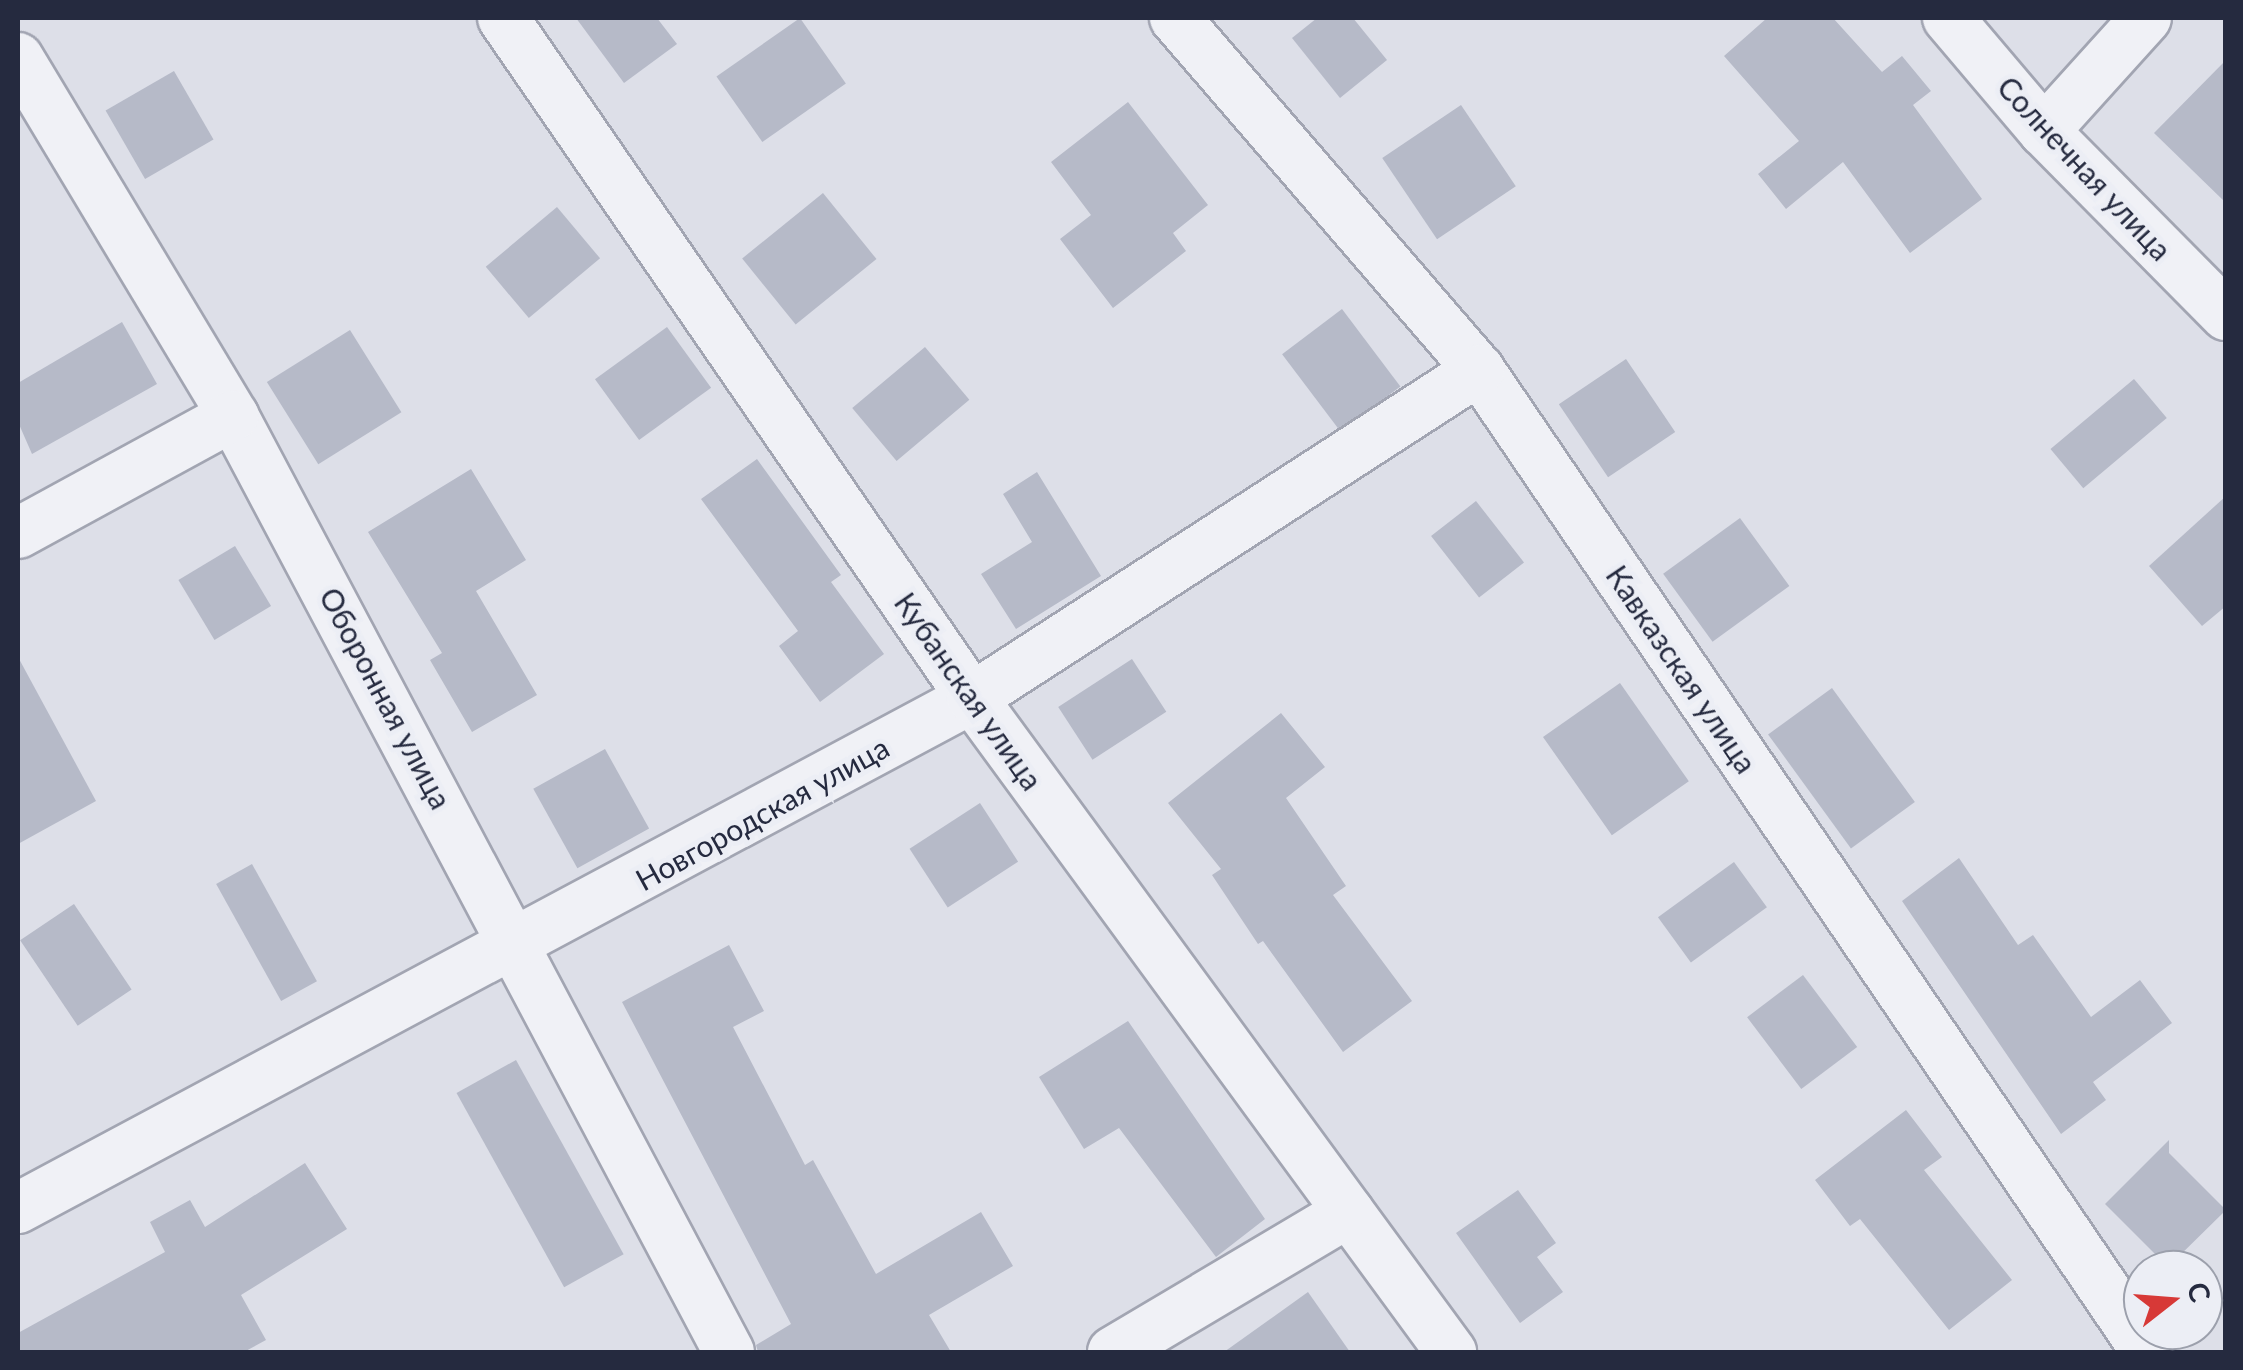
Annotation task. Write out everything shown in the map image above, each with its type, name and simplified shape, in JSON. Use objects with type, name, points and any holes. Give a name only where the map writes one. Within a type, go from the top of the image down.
[{"type":"street","name":"Кубанская улица","points":[[503,18],[972,698],[1451,1352]]},
{"type":"street","name":"Кавказская улица","points":[[1175,18],[1478,370],[2147,1352]]},
{"type":"street","name":"Солнечная улица","points":[[1948,18],[2044,131],[2226,315]]},
{"type":"street","points":[[2044,131],[2146,18]]},
{"type":"street","name":"Оборонная улица","points":[[18,58],[233,416],[520,946],[729,1352]]},
{"type":"street","name":"Новгородская улица","points":[[18,1208],[520,946],[972,698],[1478,370]]},
{"type":"street","points":[[18,533],[233,416]]},
{"type":"street","points":[[1113,1352],[1349,1212]]},
{"type":"building","points":[[576,18],[657,18],[677,44],[624,83]]},
{"type":"building","points":[[800,18],[846,84],[762,142],[716,77]]},
{"type":"building","points":[[1317,18],[1353,18],[1387,60],[1340,98],[1292,38]]},
{"type":"building","points":[[1767,18],[1833,18],[1882,72],[1902,56],[1931,91],[1913,105],[1982,199],[1910,253],[1843,162],[1786,209],[1758,174],[1799,141],[1724,56]]},
{"type":"building","points":[[2226,60],[2226,203],[2154,133]]},
{"type":"building","points":[[174,71],[214,139],[145,179],[106,110]]},
{"type":"building","points":[[1128,102],[1208,205],[1173,233],[1186,251],[1113,308],[1060,239],[1091,215],[1051,162]]},
{"type":"building","points":[[1461,105],[1516,186],[1437,239],[1382,158]]},
{"type":"building","points":[[823,193],[876,259],[796,325],[742,258]]},
{"type":"building","points":[[557,207],[600,258],[529,318],[486,267]]},
{"type":"building","points":[[1342,309],[1400,386],[1340,432],[1282,354]]},
{"type":"building","points":[[122,322],[157,384],[32,454],[18,422],[18,383]]},
{"type":"building","points":[[667,327],[711,388],[639,440],[595,379]]},
{"type":"building","points":[[350,330],[401,412],[318,464],[267,382]]},
{"type":"building","points":[[925,347],[969,400],[897,461],[852,408]]},
{"type":"building","points":[[1626,359],[1675,432],[1608,477],[1559,404]]},
{"type":"building","points":[[2134,379],[2167,418],[2083,488],[2051,449]]},
{"type":"building","points":[[757,459],[841,575],[831,582],[884,654],[820,702],[779,646],[798,631],[701,499]]},
{"type":"building","points":[[471,469],[526,560],[476,591],[537,695],[472,732],[430,660],[442,653],[368,532]]},
{"type":"building","points":[[1037,472],[1101,576],[1016,629],[981,574],[1032,542],[1003,494]]},
{"type":"building","points":[[2226,496],[2226,606],[2202,626],[2149,566]]},
{"type":"building","points":[[1476,501],[1524,562],[1479,598],[1431,536]]},
{"type":"building","points":[[1740,518],[1789,586],[1713,642],[1663,574]]},
{"type":"building","points":[[235,546],[271,606],[214,640],[178,580]]},
{"type":"building","points":[[18,657],[96,801],[18,844]]},
{"type":"building","points":[[1132,659],[1166,712],[1093,760],[1058,707]]},
{"type":"building","points":[[1620,683],[1689,781],[1612,835],[1543,737]]},
{"type":"building","points":[[1832,688],[1915,802],[1851,849],[1768,734]]},
{"type":"building","points":[[1281,713],[1325,767],[1286,798],[1346,886],[1333,895],[1412,1001],[1343,1052],[1263,941],[1258,944],[1212,875],[1221,869],[1168,803]]},
{"type":"building","points":[[605,749],[649,829],[577,868],[533,789]]},
{"type":"building","points":[[980,803],[1018,862],[948,907],[910,849]]},
{"type":"building","points":[[1959,858],[2018,945],[2033,935],[2091,1017],[2140,980],[2172,1023],[2093,1082],[2106,1100],[2061,1134],[1902,901]]},
{"type":"building","points":[[1734,862],[1767,907],[1691,963],[1658,917]]},
{"type":"building","points":[[252,864],[317,981],[281,1001],[216,884]]},
{"type":"building","points":[[74,904],[132,989],[78,1026],[20,940]]},
{"type":"building","points":[[729,945],[764,1011],[733,1027],[805,1165],[813,1160],[876,1274],[981,1212],[1013,1266],[929,1315],[951,1352],[758,1352],[756,1345],[791,1324],[622,1002]]},
{"type":"building","points":[[1803,975],[1857,1047],[1801,1089],[1747,1017]]},
{"type":"building","points":[[1128,1021],[1265,1219],[1216,1257],[1119,1128],[1084,1149],[1039,1077]]},
{"type":"building","points":[[516,1060],[624,1254],[564,1287],[457,1093]]},
{"type":"building","points":[[1906,1110],[1942,1157],[1924,1170],[2012,1280],[1949,1330],[1860,1219],[1850,1226],[1815,1180]]},
{"type":"building","points":[[2169,1140],[2169,1153],[2226,1210],[2185,1250],[2151,1250],[2105,1204]]},
{"type":"building","points":[[305,1163],[347,1229],[241,1295],[266,1340],[244,1352],[18,1352],[18,1333],[165,1252],[150,1222],[190,1200],[205,1227]]},
{"type":"building","points":[[1518,1190],[1556,1243],[1537,1257],[1563,1292],[1520,1323],[1456,1233]]},
{"type":"building","points":[[1308,1292],[1350,1352],[1224,1352]]}]
